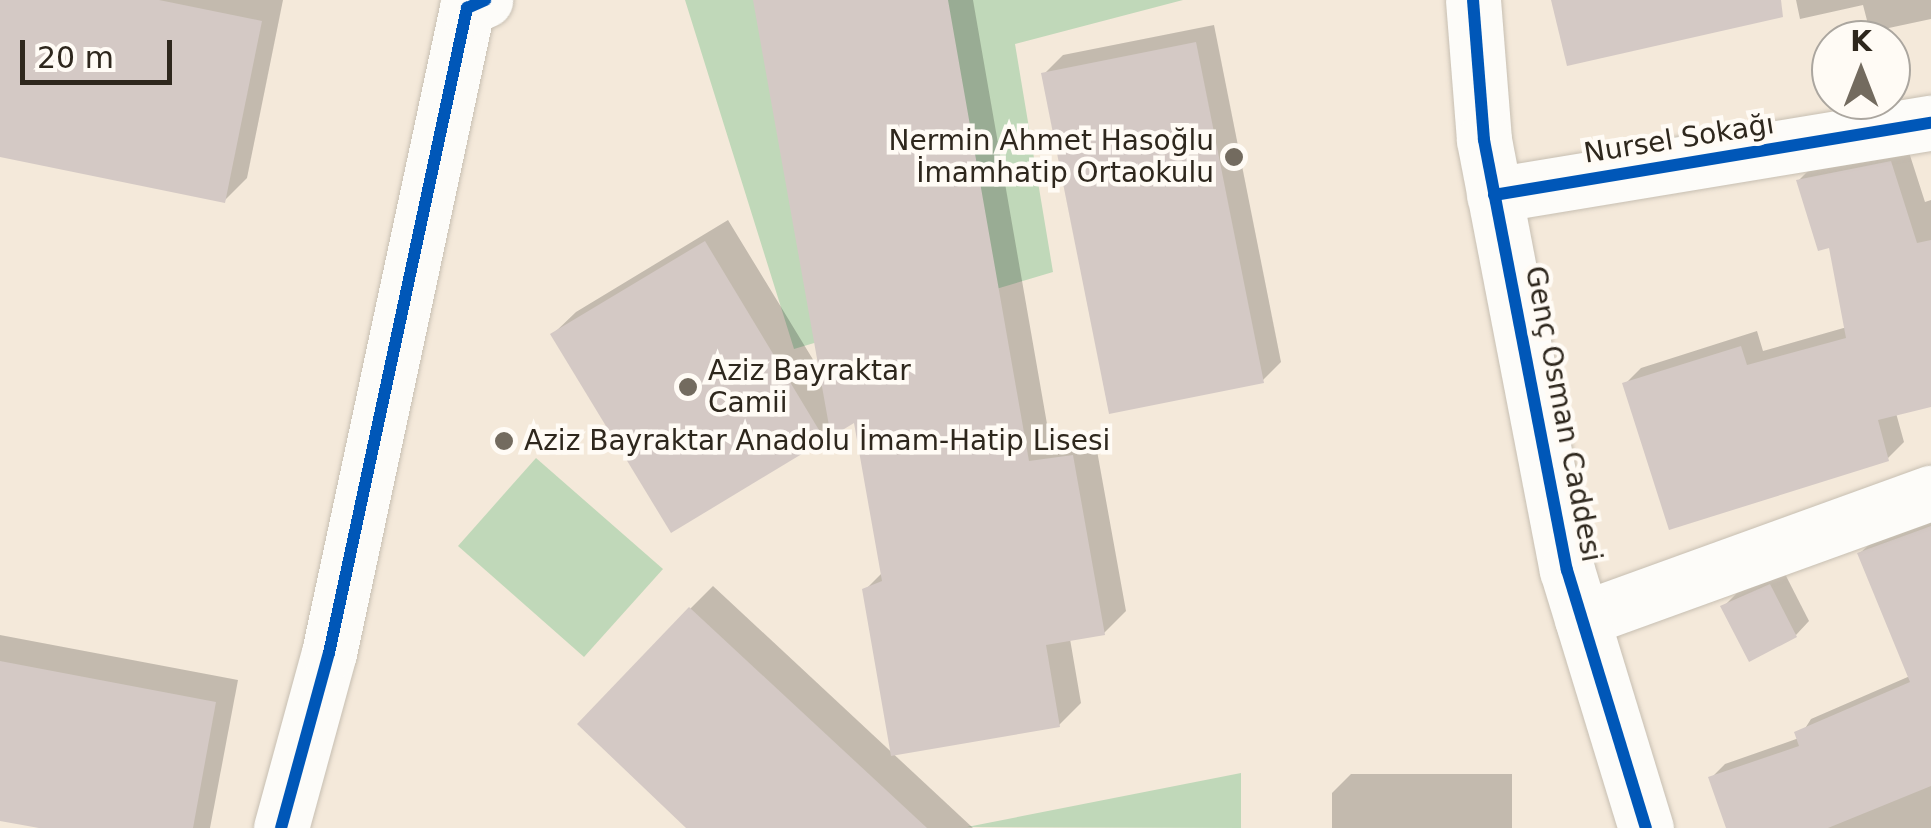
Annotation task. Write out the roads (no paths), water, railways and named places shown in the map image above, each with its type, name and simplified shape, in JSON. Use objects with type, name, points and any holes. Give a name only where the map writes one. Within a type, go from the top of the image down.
[{"type":"street","name":"Genç Osman Caddesi","points":[[1473,0],[1494,195],[1582,619],[1646,828]]},
{"type":"street","points":[[281,828],[329,653],[472,3]]},
{"type":"street","name":"Nursel Sokağı","points":[[1494,195],[1931,123]]},
{"type":"street","points":[[1582,619],[1931,493]]},
{"type":"place","name":"Nermin Ahmet Hasoğlu İmamhatip Ortaokulu","points":[[1234,157]]},
{"type":"place","name":"Aziz Bayraktar Camii","points":[[688,387]]},
{"type":"place","name":"Aziz Bayraktar Anadolu İmam-Hatip Lisesi","points":[[504,441]]}]
